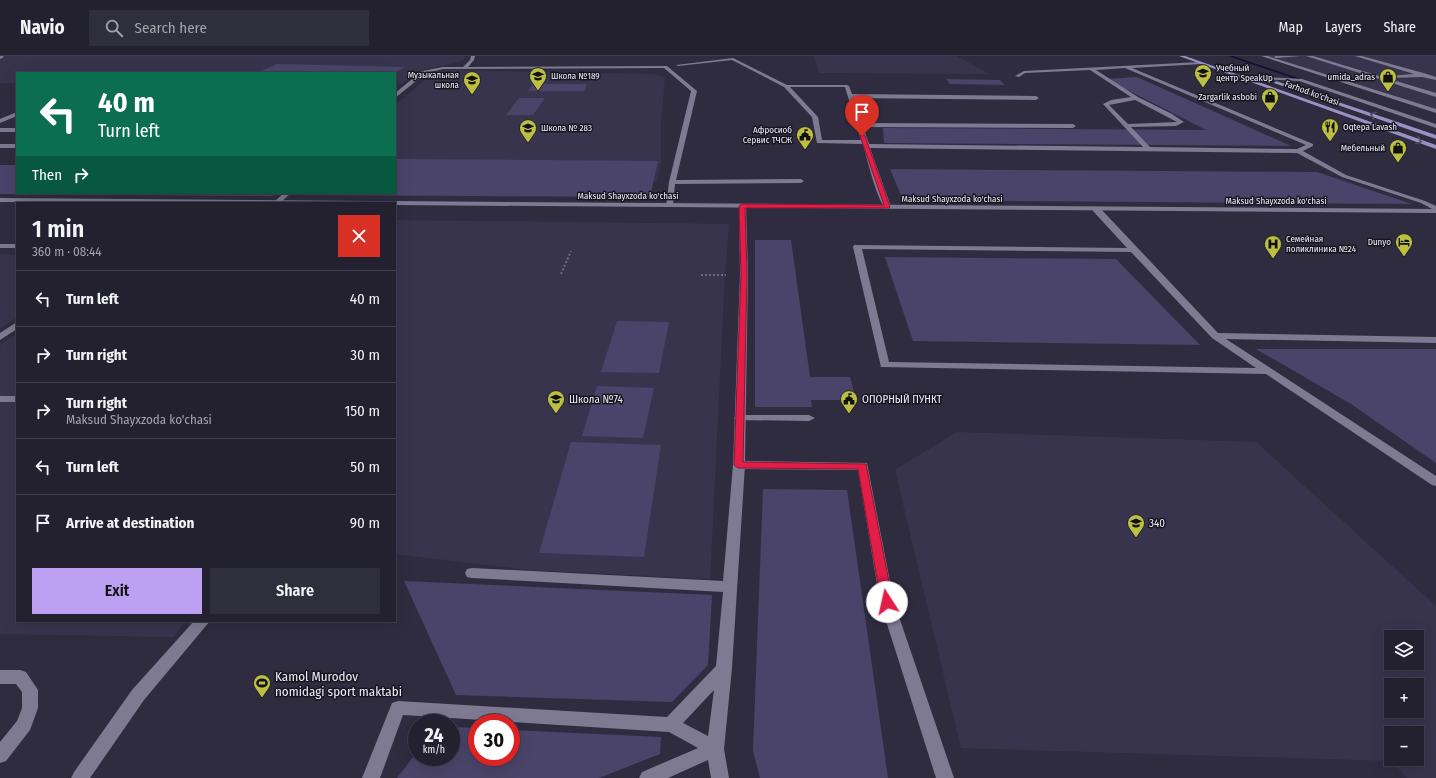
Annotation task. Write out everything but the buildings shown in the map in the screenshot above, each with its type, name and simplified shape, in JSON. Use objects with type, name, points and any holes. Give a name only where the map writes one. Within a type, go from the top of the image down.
[{"type":"main road","name":"Farhod ko'chasi","points":[[1181,56],[1436,147]]},
{"type":"main road","name":"Farhod ko'chasi","points":[[1257,75],[1436,137]]},
{"type":"street","points":[[464,68],[472,60],[473,56]]},
{"type":"street","points":[[1265,57],[1299,56]]},
{"type":"street","points":[[1308,56],[1436,95]]},
{"type":"street","points":[[1357,56],[1436,78]]},
{"type":"street","points":[[1373,56],[1436,74]]},
{"type":"street","points":[[1265,57],[1436,111]]},
{"type":"street","points":[[396,95],[424,72],[443,68],[665,67],[679,63],[733,59],[786,86],[814,117],[819,142],[1298,151],[1311,145],[1126,67]]},
{"type":"street","points":[[1018,76],[1024,72],[1200,63]]},
{"type":"street","points":[[665,67],[694,91],[672,182],[669,205]]},
{"type":"street","points":[[1092,69],[1136,98],[1181,122],[1176,124],[1126,126]]},
{"type":"street","points":[[1359,79],[1425,75]]},
{"type":"street","points":[[1263,78],[1300,80],[1436,126]]},
{"type":"street","points":[[1338,80],[1352,79]]},
{"type":"street","points":[[786,86],[847,86],[887,207]]},
{"type":"street","points":[[850,96],[1036,98]]},
{"type":"street","points":[[1136,98],[1106,104],[1148,149]]},
{"type":"street","points":[[1395,107],[1436,104]]},
{"type":"street","points":[[0,116],[15,115]]},
{"type":"street","points":[[0,121],[15,115]]},
{"type":"street","points":[[859,125],[1073,126]]},
{"type":"street","points":[[0,130],[16,130]]},
{"type":"street","points":[[0,146],[16,146]]},
{"type":"street","points":[[1298,151],[1344,176],[1423,202],[1436,210]]},
{"type":"street","points":[[672,182],[800,181]]},
{"type":"street","points":[[0,200],[277,202],[287,194]]},
{"type":"street","name":"Maksud Shayxzoda ko'chasi","points":[[396,203],[1096,209],[1436,210]]},
{"type":"street","points":[[720,778],[715,749],[724,668],[740,418],[744,274],[742,206]]},
{"type":"street","points":[[1096,209],[1215,336],[1436,482]]},
{"type":"street","points":[[0,246],[16,246]]},
{"type":"street","points":[[1134,250],[857,247],[885,365],[1268,371]]},
{"type":"street","points":[[0,337],[16,326]]},
{"type":"street","points":[[1215,336],[1436,340]]},
{"type":"street","points":[[0,398],[16,398]]},
{"type":"street","points":[[740,418],[809,418]]},
{"type":"street","points":[[738,465],[863,466],[887,602],[945,778]]},
{"type":"street","points":[[472,573],[730,587]]},
{"type":"street","points":[[80,778],[138,695],[202,622]]},
{"type":"street","points":[[671,725],[724,668]]},
{"type":"street","points":[[0,677],[20,678],[30,690],[30,708],[24,725],[0,755]]},
{"type":"street","points":[[371,778],[398,708],[671,725],[715,749]]},
{"type":"street","points":[[648,778],[715,749]]},
{"type":"path","points":[[561,274],[571,250]]},
{"type":"path","points":[[700,275],[744,274]]},
{"type":"shaded area","points":[[0,56],[465,56],[464,60],[455,63],[420,70],[402,84],[396,83],[396,72],[16,72],[16,83],[0,83]]},
{"type":"shaded area","points":[[814,56],[956,56],[990,74],[819,73]]},
{"type":"shaded area","points":[[1267,56],[1436,56],[1436,110]]},
{"type":"shaded area","points":[[277,64],[405,67],[396,72],[259,72]]},
{"type":"shaded area","points":[[437,70],[652,74],[665,77],[661,123],[661,163],[657,181],[396,179],[396,104]]},
{"type":"shaded area","points":[[1137,77],[1291,146],[884,143],[883,128],[1206,130],[1106,79]]},
{"type":"shaded area","points":[[946,79],[1000,80],[1005,85],[950,84]]},
{"type":"shaded area","points":[[533,84],[587,84],[584,91],[528,91]]},
{"type":"shaded area","points":[[519,98],[545,98],[533,115],[506,115]]},
{"type":"shaded area","points":[[396,159],[658,161],[650,197],[297,195],[396,194]]},
{"type":"shaded area","points":[[0,165],[16,165],[16,194],[276,194],[273,196],[0,194]]},
{"type":"shaded area","points":[[890,169],[1317,172],[1412,204],[903,200]]},
{"type":"shaded area","name":"Школа №74","points":[[396,220],[729,224],[725,275],[710,579],[529,570],[396,554]]},
{"type":"shaded area","points":[[755,240],[791,240],[810,377],[850,377],[856,400],[811,400],[812,407],[755,407]]},
{"type":"shaded area","points":[[0,254],[16,255],[16,318],[0,329]]},
{"type":"shaded area","points":[[885,257],[1116,259],[1200,345],[913,341]]},
{"type":"shaded area","points":[[617,321],[669,322],[659,373],[601,372]]},
{"type":"shaded area","points":[[16,335],[16,622],[184,622],[174,637],[0,634],[0,345]]},
{"type":"shaded area","points":[[1256,349],[1436,349],[1436,463],[1351,404]]},
{"type":"shaded area","points":[[597,386],[654,388],[643,438],[582,436]]},
{"type":"shaded area","name":"340","points":[[957,432],[1256,442],[1436,606],[1436,778],[1407,778],[1396,766],[1424,766],[1424,726],[1384,726],[1384,761],[961,748],[895,470]]},
{"type":"shaded area","points":[[571,442],[661,445],[644,557],[539,553]]},
{"type":"shaded area","points":[[763,489],[847,490],[888,778],[760,778],[753,751]]},
{"type":"shaded area","points":[[404,581],[712,595],[708,665],[672,702],[456,695]]},
{"type":"shaded area","points":[[460,727],[468,728],[468,766],[520,766],[520,730],[661,737],[660,754],[599,778],[397,778],[408,764],[408,766],[460,766]]},
{"type":"waterway","points":[[1230,56],[1308,82]]},
{"type":"place","name":"Учебный центр SpeakUp","points":[[1203,88]]},
{"type":"place","name":"Школа №189","points":[[538,91]]},
{"type":"place","name":"umida_adras","points":[[1388,92]]},
{"type":"place","name":"Музыкальная школа","points":[[472,95]]},
{"type":"place","name":"Zargarlik asbobi","points":[[1270,112]]},
{"type":"place","name":"Oqtepa Lavash","points":[[1330,142]]},
{"type":"place","name":"Школа № 283","points":[[528,143]]},
{"type":"place","name":"Афросиоб Сервис ТЧСЖ","points":[[805,150]]},
{"type":"place","name":"Мебельный","points":[[1398,163]]},
{"type":"place","name":"Dunyo","points":[[1404,257]]},
{"type":"place","name":"Семейная поликлиника №24","points":[[1273,259]]},
{"type":"place","name":"Школа №74","points":[[556,414]]},
{"type":"place","name":"ОПОРНЫЙ ПУНКТ","points":[[849,414]]},
{"type":"place","name":"340","points":[[1136,538]]},
{"type":"place","name":"Kamol Murodov nomidagi sport maktabi","points":[[262,698]]},
{"type":"route","points":[[862,136],[887,207],[742,206],[744,274],[738,465],[863,466],[887,602]]}]
